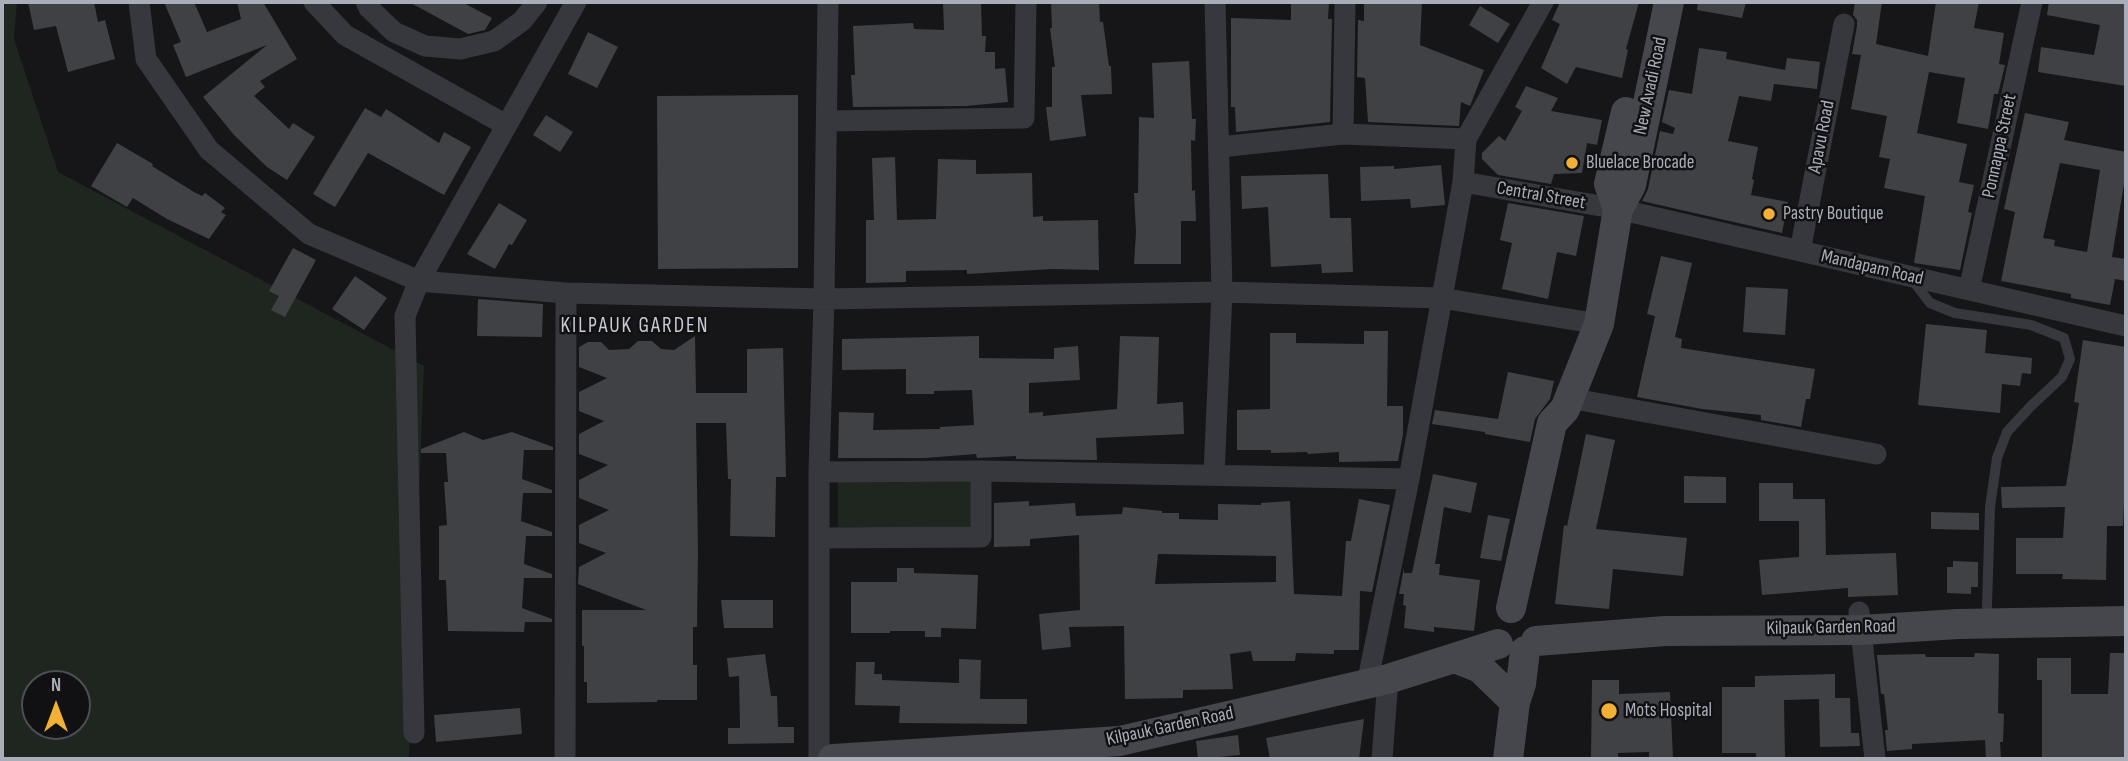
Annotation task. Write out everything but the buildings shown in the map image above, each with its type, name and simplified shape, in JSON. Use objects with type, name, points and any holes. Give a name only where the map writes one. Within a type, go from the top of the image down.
[{"type":"main road","name":"New Avadi Road","points":[[1618,209],[1609,184],[1652,2]]},
{"type":"main road","name":"New Avadi Road","points":[[1513,755],[1515,702],[1521,684],[1519,632],[1552,423],[1567,403],[1599,324],[1618,209],[1631,185],[1669,2]]},
{"type":"main road","name":"Kilpauk Garden Road","points":[[833,759],[1120,750],[1378,681],[1455,658],[1519,632],[1665,631],[1860,621],[1987,606],[2126,607]]},
{"type":"main road","name":"Kilpauk Garden Road","points":[[1860,621],[1958,624],[2126,621]]},
{"type":"main road","points":[[1455,658],[1480,668],[1515,702]]},
{"type":"street","points":[[139,2],[146,60],[209,150],[309,234],[419,281],[566,293],[824,299],[1222,292],[1441,298],[1599,324]]},
{"type":"street","points":[[314,2],[345,35],[506,125]]},
{"type":"street","points":[[366,2],[394,32],[425,46],[460,49],[494,41],[522,21],[537,2]]},
{"type":"street","points":[[819,759],[819,472],[828,2]]},
{"type":"street","points":[[827,121],[1024,118],[1026,2]]},
{"type":"street","points":[[1214,475],[1222,292],[1215,2]]},
{"type":"street","points":[[1343,134],[1345,2]]},
{"type":"street","points":[[1382,759],[1378,681],[1409,479],[1463,182],[1466,139],[1543,2]]},
{"type":"street","name":"Ponnappa Street","points":[[1969,290],[2032,2]]},
{"type":"street","points":[[414,733],[405,316],[419,281],[506,125],[568,5]]},
{"type":"street","name":"Apavu Road","points":[[1800,251],[1844,24]]},
{"type":"street","points":[[1220,147],[1343,134],[1466,139]]},
{"type":"street","name":"Central Street","points":[[1463,182],[1618,209]]},
{"type":"street","name":"Mandapam Road","points":[[1618,209],[2126,326]]},
{"type":"street","points":[[565,759],[566,293]]},
{"type":"street","points":[[1567,403],[1876,454]]},
{"type":"street","points":[[819,472],[981,471],[1409,479]]},
{"type":"street","points":[[819,538],[981,537],[981,471]]},
{"type":"street","points":[[1860,621],[1875,759]]},
{"type":"lane","points":[[1909,276],[1930,303],[1955,313],[2031,325],[2064,338],[2070,359],[2062,377],[2007,432],[1997,458],[1990,507],[1987,606]]},
{"type":"shaded area","points":[[2,2],[17,2],[14,39],[58,172],[424,366],[409,759],[2,759]]},
{"type":"shaded area","points":[[838,482],[971,482],[971,527],[838,527]]},
{"type":"place","name":"Bluelace Brocade","points":[[1572,163]]},
{"type":"place","name":"Pastry Boutique","points":[[1769,214]]},
{"type":"place","name":"Mots Hospital","points":[[1609,711]]},
{"type":"district","name":"KILPAUK GARDEN","points":[[635,327]]}]
